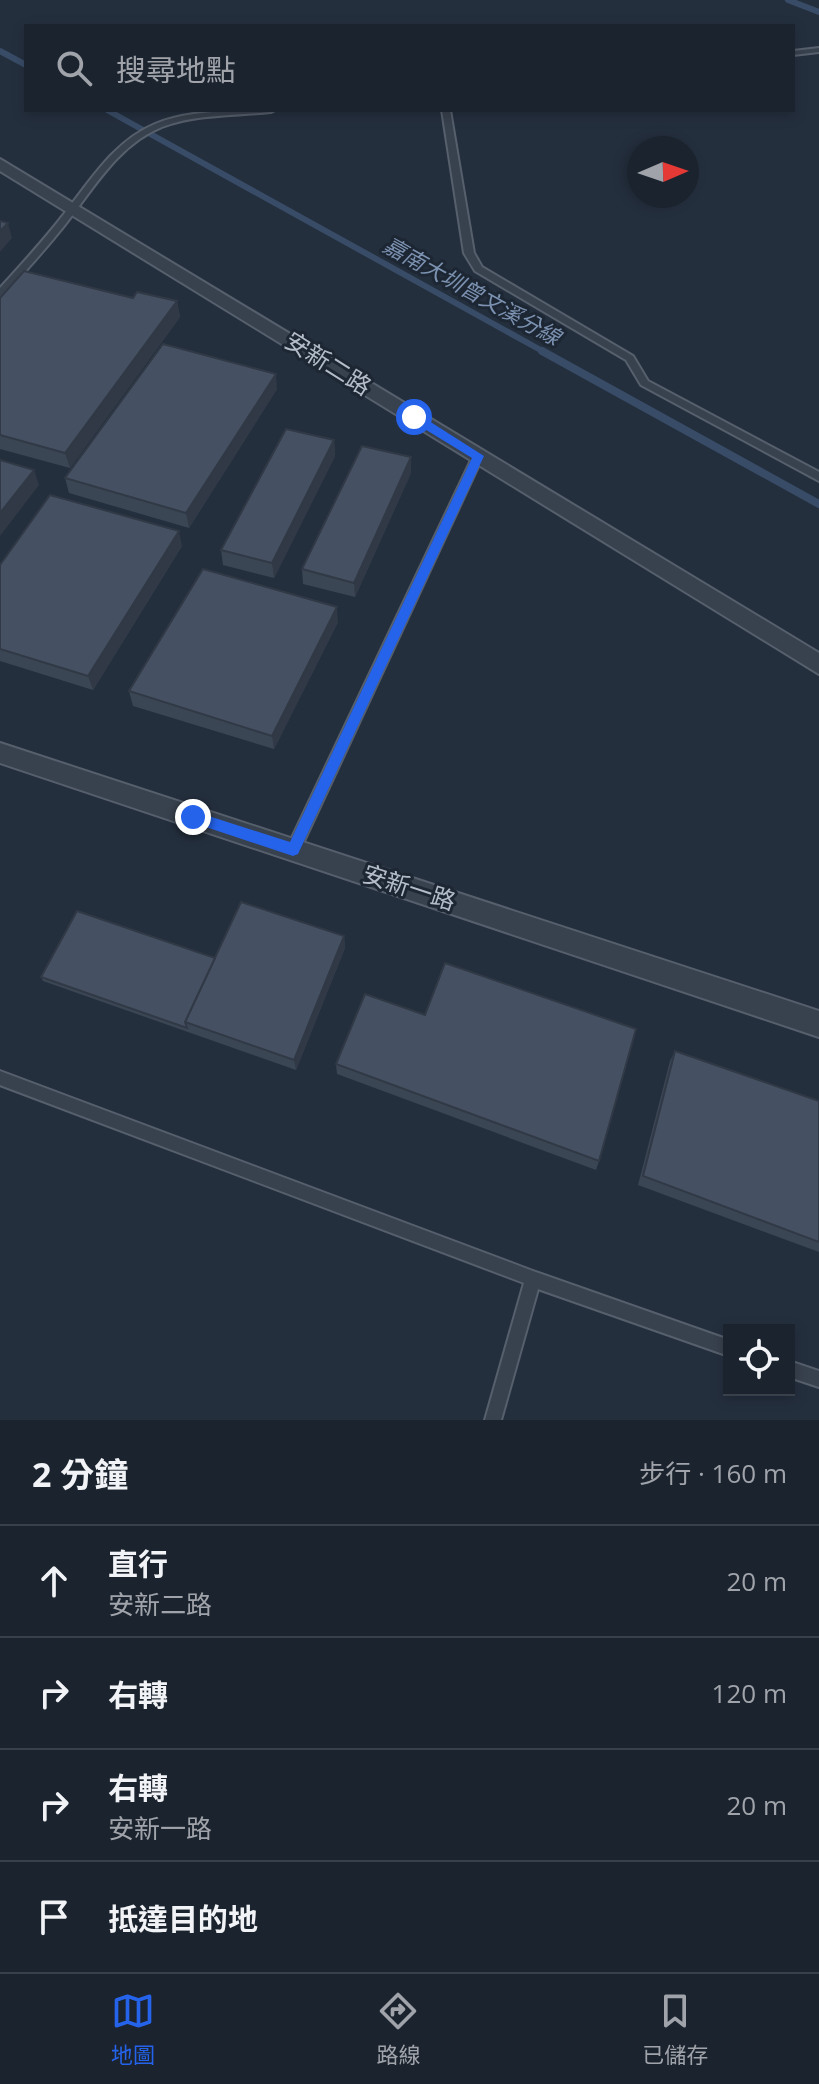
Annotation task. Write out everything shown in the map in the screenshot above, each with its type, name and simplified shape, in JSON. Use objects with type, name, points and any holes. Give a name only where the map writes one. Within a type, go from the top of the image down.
[{"type":"street","name":"安新二路","points":[[0,164],[819,665]]},
{"type":"street","name":"安新一路","points":[[0,753],[819,1024]]},
{"type":"lane","points":[[795,53],[819,50]]},
{"type":"lane","points":[[0,294],[86,190],[153,127],[187,119],[252,112]]},
{"type":"lane","points":[[446,112],[469,253],[478,269],[630,358],[644,383],[819,477]]},
{"type":"lane","points":[[293,850],[478,456]]},
{"type":"lane","points":[[0,1078],[533,1279],[723,1346]]},
{"type":"lane","points":[[493,1420],[533,1279]]},
{"type":"lane","points":[[795,1371],[819,1379]]},
{"type":"building","points":[[24,271],[133,298],[137,292],[177,301],[65,453],[0,435],[0,298]]},
{"type":"building","points":[[163,344],[276,374],[186,513],[65,478]]},
{"type":"building","points":[[286,429],[334,440],[272,563],[221,550]]},
{"type":"building","points":[[362,446],[411,457],[354,583],[302,569]]},
{"type":"building","points":[[0,460],[34,470],[0,513]]},
{"type":"building","points":[[50,495],[179,531],[88,676],[0,649],[0,565]]},
{"type":"building","points":[[203,569],[337,607],[272,736],[129,691]]},
{"type":"building","points":[[241,902],[344,936],[294,1060],[185,1022]]},
{"type":"building","points":[[77,911],[215,958],[185,1022],[187,1028],[41,977]]},
{"type":"building","points":[[445,963],[636,1029],[599,1161],[336,1064],[365,994],[425,1015]]},
{"type":"building","points":[[675,1051],[819,1101],[819,1242],[643,1176]]},
{"type":"waterway","points":[[788,0],[819,12]]},
{"type":"waterway","name":"嘉南大圳曾文溪分線","points":[[0,51],[24,64]]},
{"type":"waterway","name":"嘉南大圳曾文溪分線","points":[[111,112],[546,353]]},
{"type":"waterway","name":"嘉南大圳曾文溪分線","points":[[542,351],[819,504]]},
{"type":"route","points":[[193,817],[293,850],[478,456],[414,417]]}]
